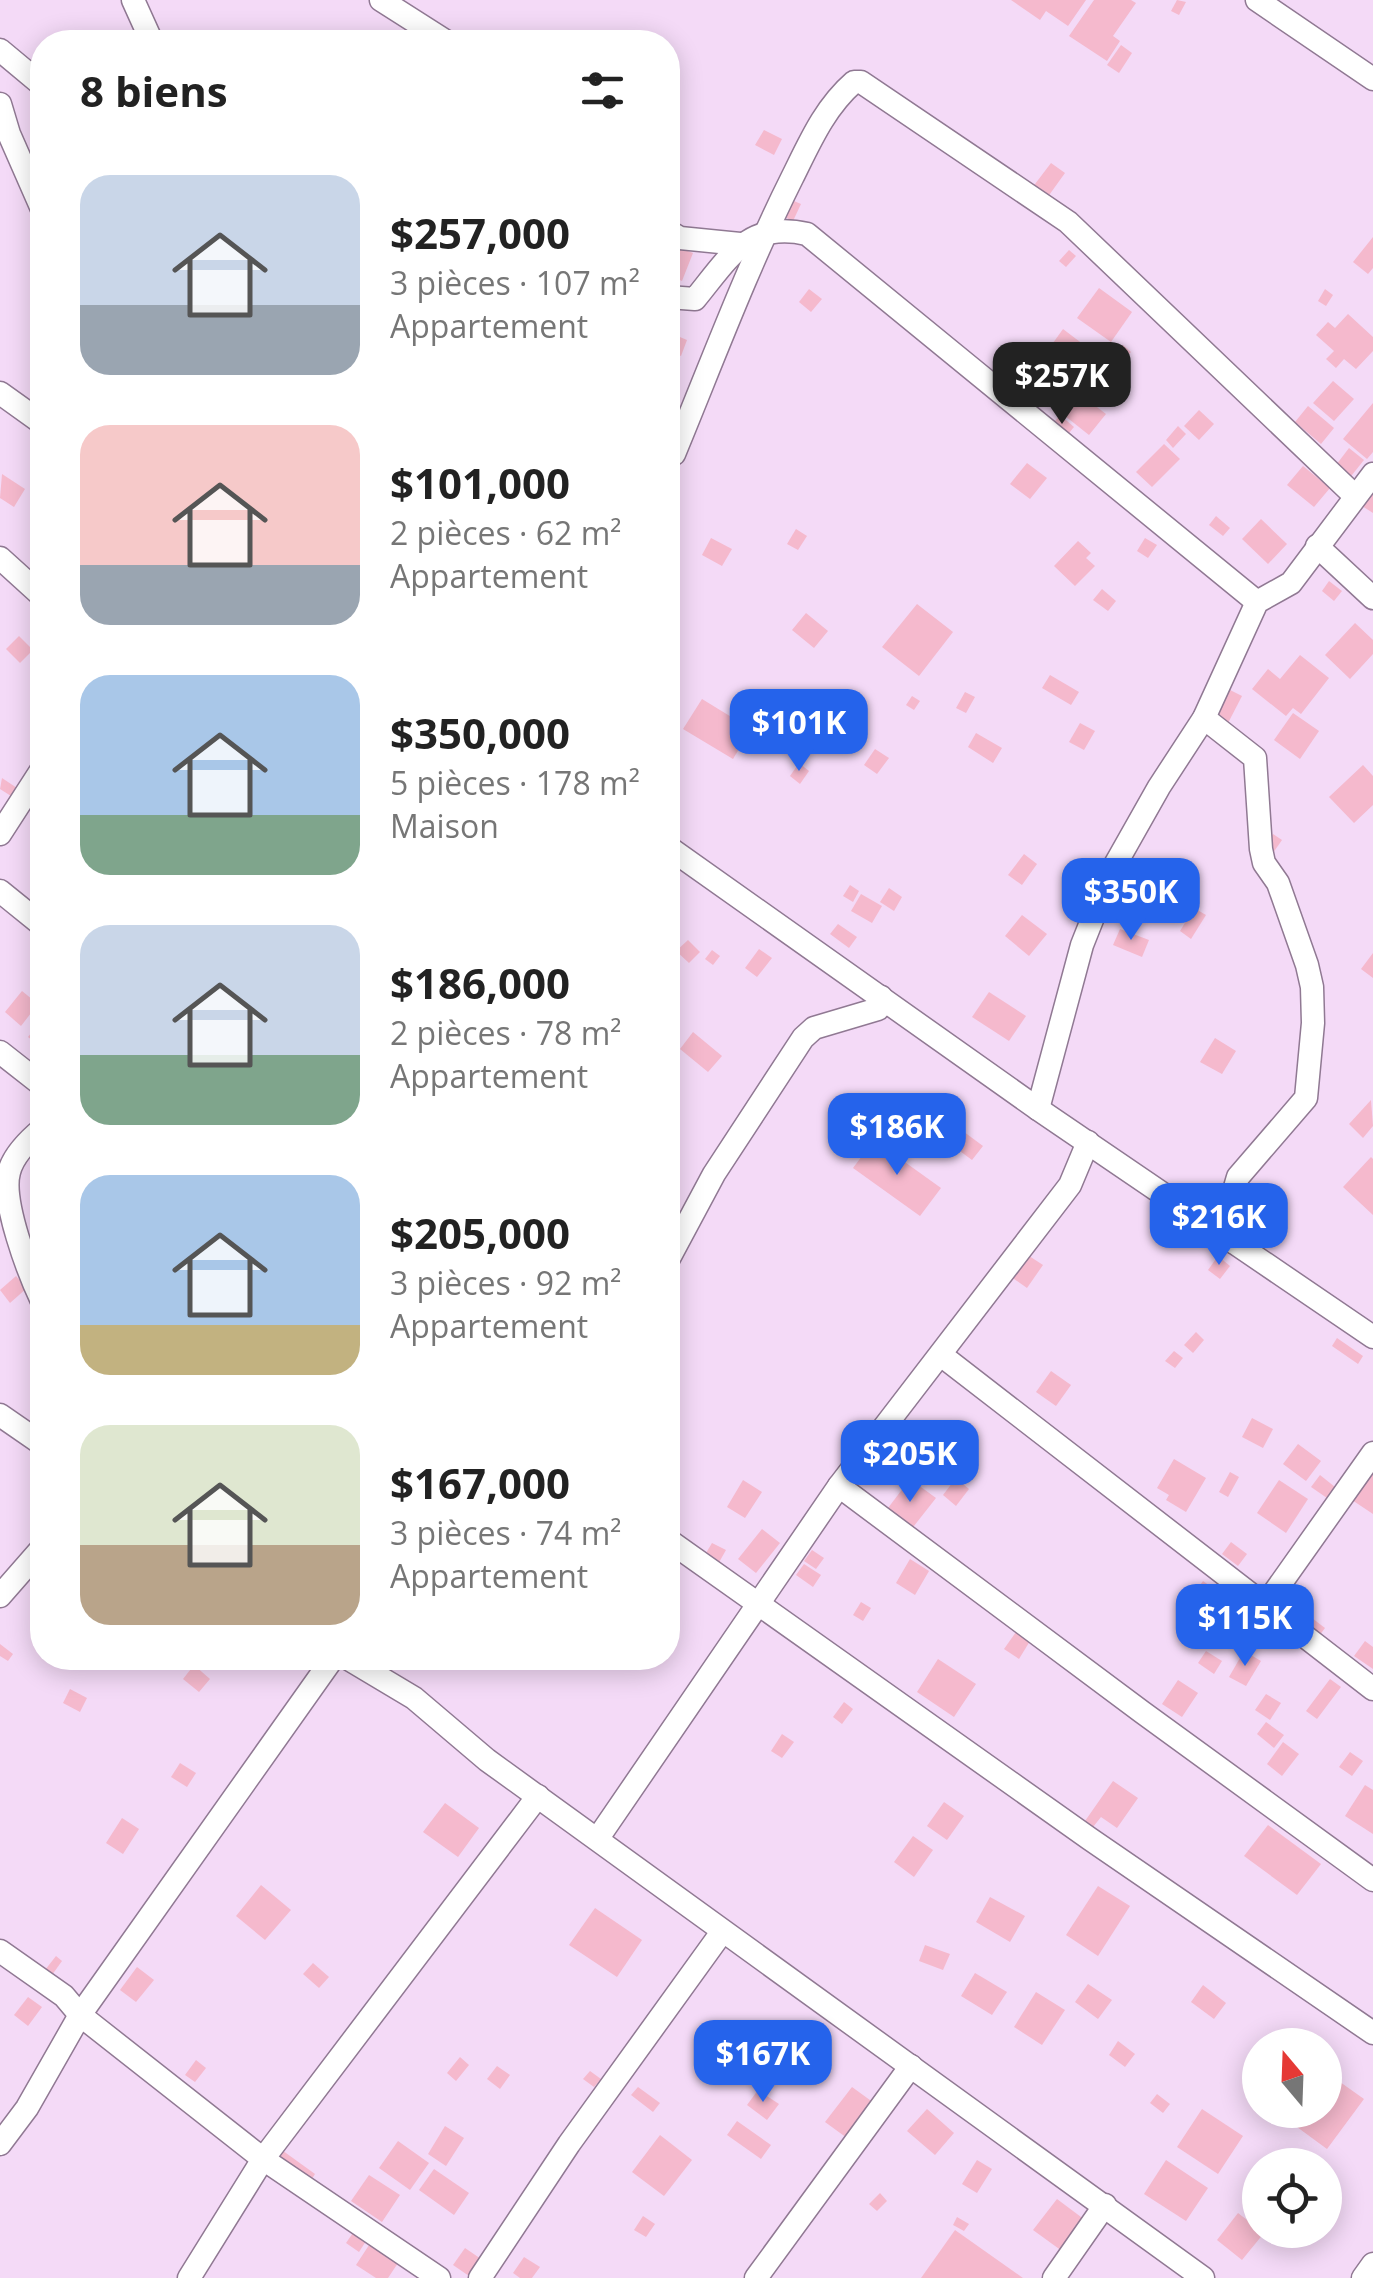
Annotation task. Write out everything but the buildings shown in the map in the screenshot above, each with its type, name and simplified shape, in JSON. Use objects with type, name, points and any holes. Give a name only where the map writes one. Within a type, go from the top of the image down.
[{"type":"street","points":[[133,0],[147,30]]},
{"type":"street","points":[[1257,0],[1373,80]]},
{"type":"street","points":[[378,2],[426,30]]},
{"type":"street","points":[[0,50],[30,75]]},
{"type":"street","points":[[680,439],[765,232],[820,121],[848,87],[861,82],[1068,222],[1355,496]]},
{"type":"street","points":[[0,104],[30,182]]},
{"type":"street","points":[[680,298],[695,299],[740,244],[765,232],[807,234],[1257,602]]},
{"type":"street","points":[[680,238],[740,244]]},
{"type":"street","points":[[0,393],[30,414]]},
{"type":"street","points":[[1038,1108],[1096,906],[1159,786],[1204,718],[1257,602],[1291,582],[1373,474]]},
{"type":"street","points":[[1317,546],[1373,598]]},
{"type":"street","points":[[0,558],[30,585]]},
{"type":"street","points":[[1204,718],[1254,758],[1264,863],[1278,884],[1312,987],[1306,1098],[1238,1176],[1233,1194],[1233,1242]]},
{"type":"street","points":[[0,834],[30,788]]},
{"type":"street","points":[[680,855],[1038,1108],[1371,1333]]},
{"type":"street","points":[[0,891],[30,916]]},
{"type":"street","points":[[680,1221],[803,1038],[814,1028],[878,1009],[880,997]]},
{"type":"street","points":[[0,1052],[30,1076]]},
{"type":"street","points":[[30,1142],[16,1158],[8,1180],[21,1248],[30,1270]]},
{"type":"street","points":[[598,1838],[839,1486],[1070,1185],[1088,1142]]},
{"type":"street","points":[[941,1355],[1373,1689]]},
{"type":"street","points":[[0,1415],[30,1436]]},
{"type":"street","points":[[1264,1607],[1373,1452]]},
{"type":"street","points":[[839,1486],[1373,1880]]},
{"type":"street","points":[[680,1549],[1373,2034]]},
{"type":"street","points":[[0,1596],[30,1562]]},
{"type":"street","points":[[0,2144],[27,2108],[80,2015],[324,1670]]},
{"type":"street","points":[[367,1670],[414,1698],[457,1738],[1203,2278]]},
{"type":"street","points":[[188,2278],[263,2158],[538,1796]]},
{"type":"street","points":[[480,2278],[569,2144],[722,1932]]},
{"type":"street","points":[[0,1951],[64,1996],[80,2015],[263,2158],[439,2278]]},
{"type":"street","points":[[756,2278],[911,2066]]},
{"type":"street","points":[[0,2123],[27,2108]]},
{"type":"street","points":[[1054,2278],[1105,2205]]},
{"type":"street","points":[[1363,2278],[1373,2264]]}]
